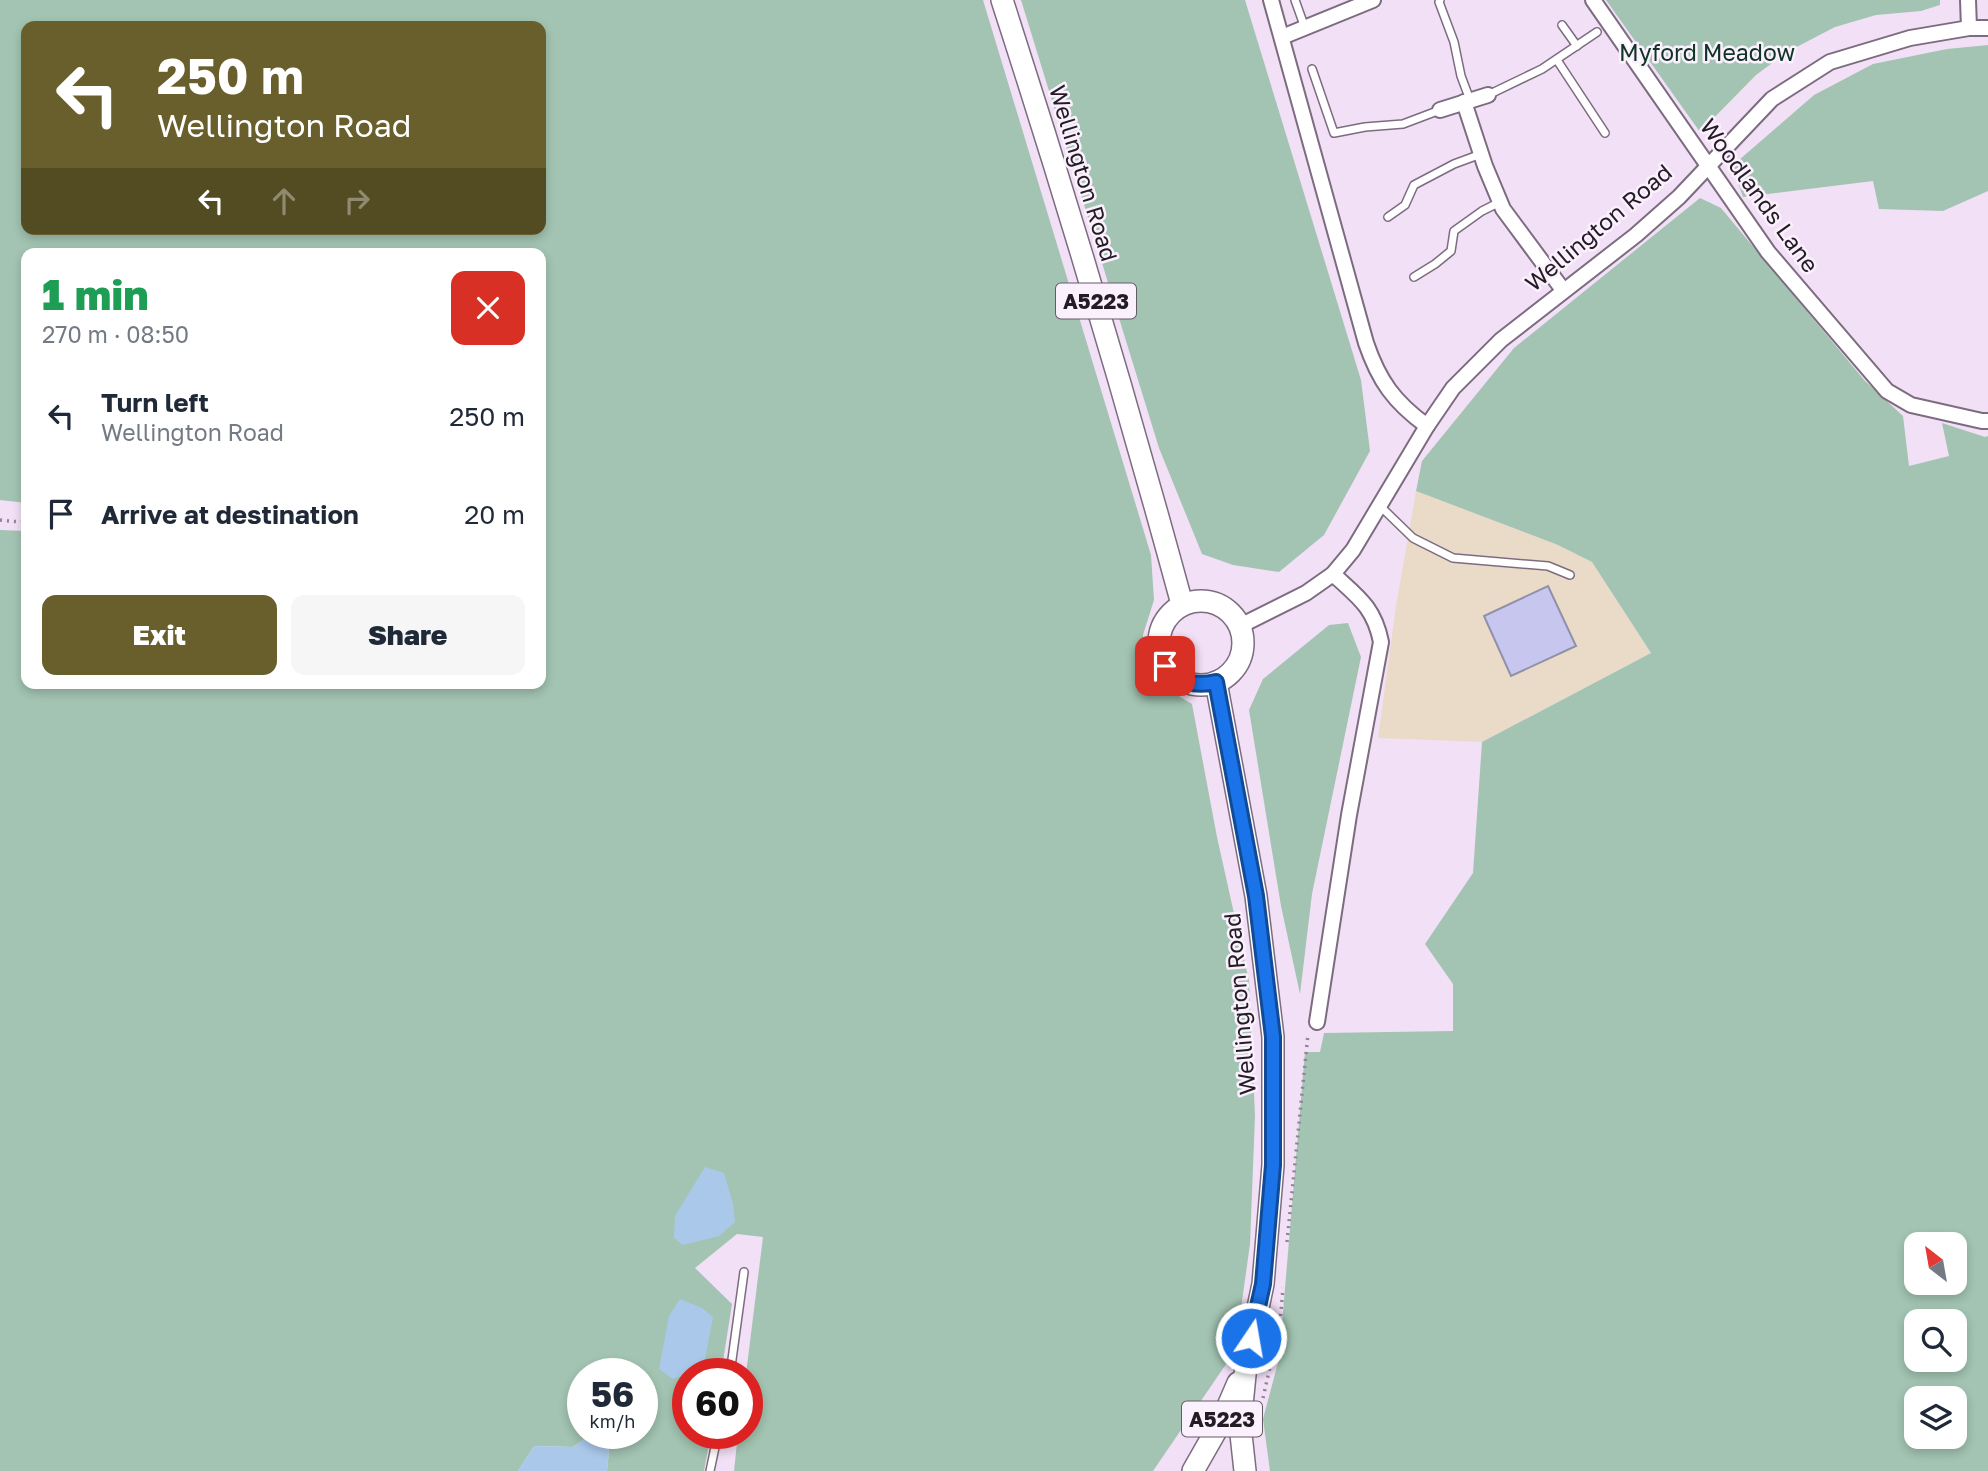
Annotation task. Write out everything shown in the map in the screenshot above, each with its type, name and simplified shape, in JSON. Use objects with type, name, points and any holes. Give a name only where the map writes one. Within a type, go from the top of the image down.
[{"type":"main road","name":"Wellington Road","points":[[1002,0],[1064,191],[1142,456],[1182,604]]},
{"type":"main road","points":[[1209,601],[1222,606],[1240,626],[1242,653],[1237,665],[1228,675],[1216,682],[1202,685],[1175,677],[1165,666],[1159,653],[1158,639],[1162,625],[1170,613],[1182,604],[1209,601]]},
{"type":"main road","name":"Wellington Road","points":[[1216,682],[1256,896],[1273,1037],[1272,1178],[1263,1284],[1245,1365],[1240,1425],[1245,1471]]},
{"type":"main road","name":"Wellington Road","points":[[1193,1471],[1222,1420],[1245,1365]]},
{"type":"street","points":[[1271,0],[1375,368],[1398,402],[1427,426]]},
{"type":"street","points":[[1282,37],[1373,0]]},
{"type":"street","name":"Woodlands Lane","points":[[1593,0],[1768,252],[1887,391],[1911,405],[1988,421]]},
{"type":"street","points":[[1968,0],[1969,28]]},
{"type":"street","name":"Wellington Road","points":[[1240,626],[1306,593],[1333,573],[1353,550],[1427,426],[1453,388],[1501,340],[1679,197],[1772,99],[1830,62],[1910,38],[1969,28],[1988,28]]},
{"type":"street","points":[[1440,110],[1488,95]]},
{"type":"street","points":[[1467,101],[1481,154],[1500,202],[1514,226],[1563,290]]},
{"type":"street","points":[[1317,1021],[1349,815],[1381,642],[1377,622],[1364,603],[1333,573]]},
{"type":"lane","points":[[1295,0],[1305,28]]},
{"type":"lane","points":[[1440,0],[1454,42],[1467,101]]},
{"type":"lane","points":[[1562,25],[1577,46]]},
{"type":"lane","points":[[1488,95],[1542,69],[1597,32]]},
{"type":"lane","points":[[1557,60],[1605,133]]},
{"type":"lane","points":[[1312,69],[1334,133],[1403,124],[1440,110]]},
{"type":"lane","points":[[1388,217],[1405,205],[1414,184],[1481,154]]},
{"type":"lane","points":[[1414,277],[1451,251],[1454,231],[1500,202]]},
{"type":"lane","points":[[1379,506],[1413,538],[1452,558],[1548,566],[1570,575]]},
{"type":"lane","points":[[732,1358],[744,1272]]},
{"type":"lane","points":[[709,1471],[714,1449]]},
{"type":"path","points":[[0,520],[21,522]]},
{"type":"shaded area","points":[[1416,491],[1558,545],[1592,562],[1651,653],[1482,742],[1378,738],[1396,606]]},
{"type":"green space","points":[[0,0],[983,0],[1151,555],[1154,600],[1143,635],[1148,669],[1172,692],[1192,704],[1217,837],[1249,981],[1255,1116],[1250,1244],[1235,1351],[1153,1471],[734,1471],[736,1449],[763,1449],[763,1358],[748,1358],[763,1237],[737,1234],[695,1268],[732,1304],[724,1358],[672,1358],[672,1449],[708,1449],[704,1471],[607,1471],[608,1449],[658,1449],[658,1358],[567,1358],[567,1447],[534,1446],[518,1471],[0,1471],[0,530],[21,531],[21,689],[546,689],[546,248],[21,248],[21,502],[0,500]]},
{"type":"green space","points":[[1021,0],[1245,0],[1361,380],[1370,451],[1324,535],[1279,572],[1233,565],[1202,554],[1159,448]]},
{"type":"green space","name":"Myford Meadow","points":[[1606,0],[1940,0],[1940,5],[1921,11],[1876,15],[1835,27],[1787,52],[1756,75],[1700,132]]},
{"type":"green space","points":[[1988,45],[1988,191],[1943,211],[1879,209],[1873,181],[1743,197],[1732,166],[1814,95],[1873,64],[1947,49]]},
{"type":"green space","points":[[1700,198],[1721,208],[1865,381],[1903,416],[1909,466],[1949,456],[1942,423],[1988,436],[1988,1471],[1270,1471],[1263,1419],[1279,1359],[1305,1052],[1320,1052],[1324,1033],[1453,1031],[1453,984],[1425,944],[1473,873],[1482,742],[1651,653],[1592,562],[1558,545],[1416,491],[1422,461],[1514,348]]},
{"type":"green space","points":[[1348,623],[1361,657],[1312,894],[1300,994],[1281,906],[1249,710],[1263,679],[1329,625]]},
{"type":"water","points":[[705,1167],[724,1173],[735,1222],[719,1236],[683,1245],[674,1238],[675,1216]]},
{"type":"water","points":[[680,1299],[702,1308],[713,1317],[705,1358],[672,1358],[672,1378],[659,1369],[669,1316]]},
{"type":"water","points":[[534,1446],[608,1449],[607,1471],[518,1471]]},
{"type":"building","points":[[1548,586],[1576,646],[1511,676],[1484,616]]},
{"type":"route","points":[[1165,666],[1175,677],[1188,683],[1202,685],[1216,682],[1256,896],[1273,1037],[1273,1165],[1263,1284],[1251,1338]]}]
